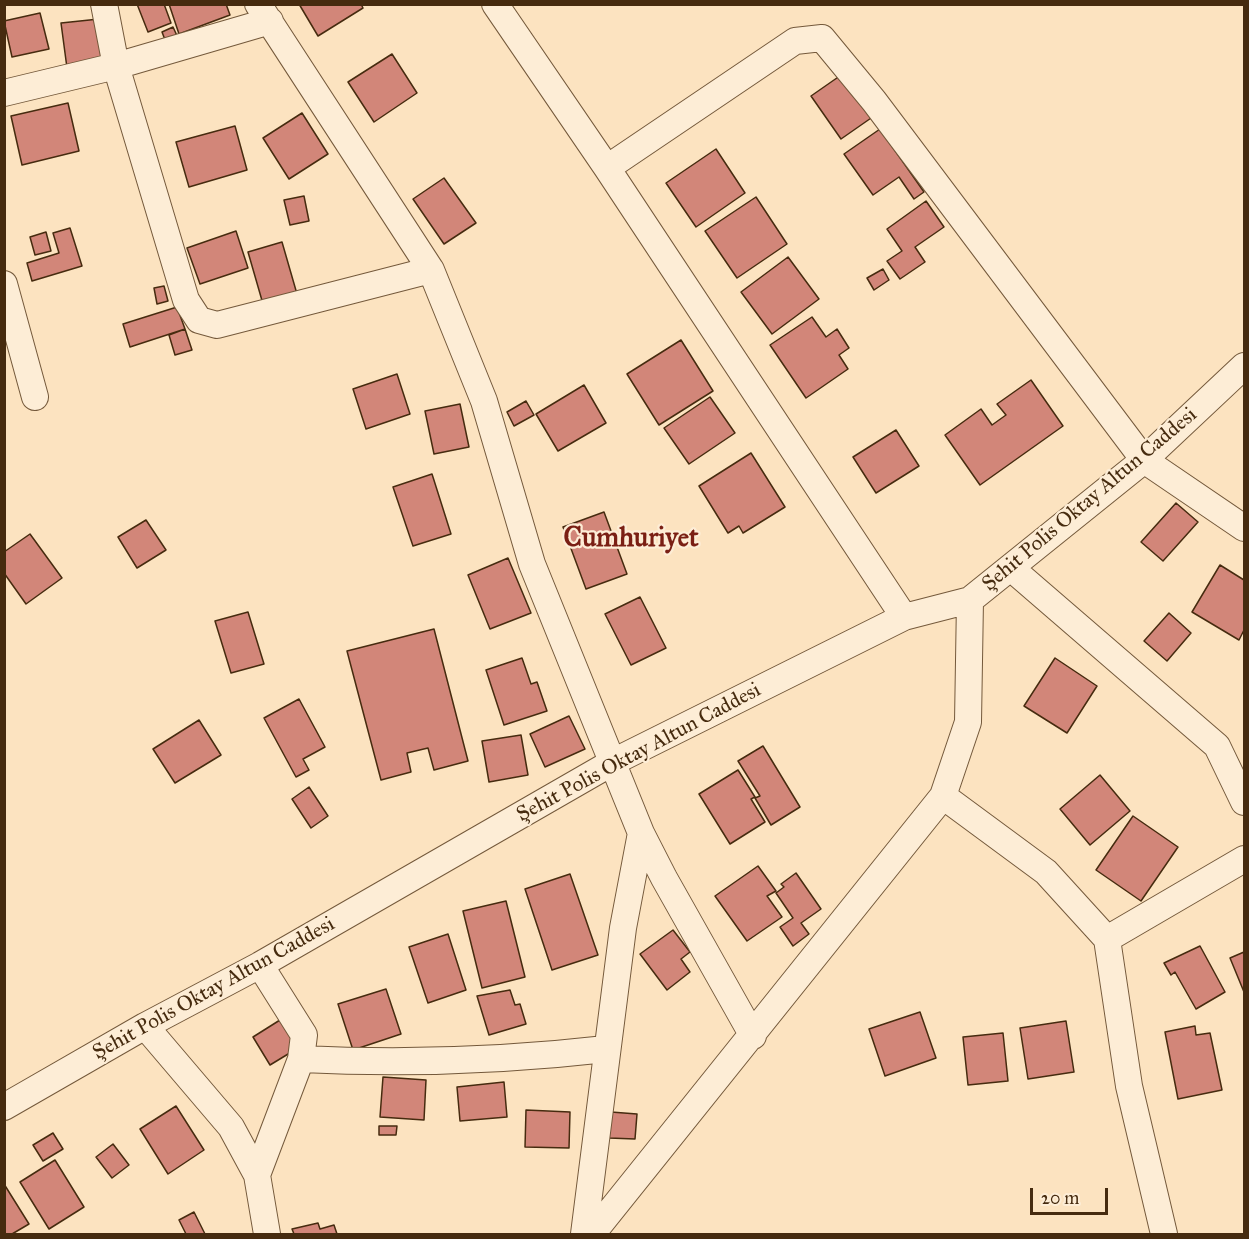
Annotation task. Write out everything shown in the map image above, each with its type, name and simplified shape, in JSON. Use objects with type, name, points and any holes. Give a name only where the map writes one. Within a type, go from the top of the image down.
[{"type":"street","points":[[104,4],[116,66],[186,300],[199,320],[217,325],[431,270]]},
{"type":"street","points":[[495,4],[607,168],[904,617]]},
{"type":"street","points":[[4,93],[116,66],[264,13],[431,270],[484,401],[532,564],[642,833],[664,878],[753,1036]]},
{"type":"street","points":[[607,168],[795,41],[822,39],[874,101],[1144,459],[1245,528]]},
{"type":"street","points":[[4,284],[35,397]]},
{"type":"street","name":"Şehit Polis Oktay Altun Caddesi","points":[[4,1107],[145,1026],[261,964],[613,762],[904,617],[970,600],[1012,569],[1144,459],[1245,366]]},
{"type":"street","points":[[1012,569],[1217,746],[1245,802]]},
{"type":"street","points":[[592,1234],[753,1036],[943,796],[969,722],[970,600]]},
{"type":"street","points":[[943,796],[1046,872],[1107,939],[1129,1086],[1164,1234]]},
{"type":"street","points":[[584,1234],[623,928],[642,833]]},
{"type":"street","points":[[1107,939],[1245,859]]},
{"type":"street","points":[[257,1175],[301,1059],[304,1035],[261,964]]},
{"type":"street","points":[[145,1026],[231,1127],[257,1175],[267,1234]]},
{"type":"street","points":[[301,1059],[385,1063],[516,1060],[606,1049]]},
{"type":"building","points":[[137,4],[164,4],[171,23],[148,32]]},
{"type":"building","points":[[169,4],[226,4],[230,15],[179,34]]},
{"type":"building","points":[[299,4],[361,4],[363,8],[318,36]]},
{"type":"building","points":[[40,13],[49,49],[12,57],[4,21]]},
{"type":"building","points":[[99,19],[105,63],[67,68],[61,23]]},
{"type":"building","points":[[173,27],[179,40],[167,45],[162,32]]},
{"type":"building","points":[[392,54],[417,93],[374,122],[348,82]]},
{"type":"building","points":[[844,73],[874,116],[841,139],[811,96]]},
{"type":"building","points":[[68,103],[79,151],[22,165],[11,116]]},
{"type":"building","points":[[302,113],[328,154],[289,179],[263,138]]},
{"type":"building","points":[[235,126],[247,170],[189,187],[176,142]]},
{"type":"building","points":[[880,129],[924,192],[914,199],[899,177],[873,195],[844,154]]},
{"type":"building","points":[[716,149],[745,193],[696,227],[666,183]]},
{"type":"building","points":[[444,178],[476,223],[444,244],[413,199]]},
{"type":"building","points":[[304,196],[309,221],[290,225],[284,200]]},
{"type":"building","points":[[756,197],[787,244],[737,278],[705,231]]},
{"type":"building","points":[[926,201],[944,227],[915,247],[925,262],[900,279],[887,261],[902,251],[887,229]]},
{"type":"building","points":[[70,228],[82,266],[32,281],[27,263],[59,253],[53,233]]},
{"type":"building","points":[[236,231],[248,268],[200,284],[187,248]]},
{"type":"building","points":[[46,232],[51,251],[35,255],[30,237]]},
{"type":"building","points":[[282,242],[297,294],[263,304],[248,252]]},
{"type":"building","points":[[788,257],[819,299],[772,334],[741,292]]},
{"type":"building","points":[[883,269],[889,280],[874,290],[867,278]]},
{"type":"building","points":[[164,286],[168,301],[157,304],[154,288]]},
{"type":"building","points":[[177,307],[185,329],[130,347],[123,324]]},
{"type":"building","points":[[812,317],[826,337],[837,329],[849,348],[839,355],[848,369],[806,398],[770,345]]},
{"type":"building","points":[[185,329],[192,350],[175,355],[169,335]]},
{"type":"building","points":[[681,340],[713,391],[659,425],[627,374]]},
{"type":"building","points":[[397,374],[410,414],[366,429],[353,389]]},
{"type":"building","points":[[1031,380],[1063,426],[980,485],[945,435],[981,409],[992,425],[1006,415],[997,404]]},
{"type":"building","points":[[584,385],[606,423],[558,451],[536,414]]},
{"type":"building","points":[[710,397],[735,433],[689,464],[664,428]]},
{"type":"building","points":[[526,401],[534,415],[514,426],[507,412]]},
{"type":"building","points":[[460,404],[469,447],[434,454],[425,411]]},
{"type":"building","points":[[896,430],[919,466],[876,493],[853,457]]},
{"type":"building","points":[[751,453],[785,507],[743,533],[739,526],[728,533],[699,486]]},
{"type":"building","points":[[432,474],[451,534],[413,546],[393,487]]},
{"type":"building","points":[[1176,503],[1198,522],[1163,561],[1141,542]]},
{"type":"building","points":[[604,512],[627,574],[586,589],[563,527]]},
{"type":"building","points":[[146,520],[166,550],[137,568],[118,537]]},
{"type":"building","points":[[30,534],[62,578],[26,604],[4,573],[4,552]]},
{"type":"building","points":[[508,558],[531,613],[490,629],[468,575]]},
{"type":"building","points":[[1220,565],[1244,580],[1244,630],[1239,640],[1192,612]]},
{"type":"building","points":[[640,597],[666,648],[631,665],[605,614]]},
{"type":"building","points":[[248,612],[264,664],[231,673],[215,621]]},
{"type":"building","points":[[1169,613],[1191,633],[1167,661],[1144,641]]},
{"type":"building","points":[[434,629],[468,761],[434,770],[428,748],[407,753],[411,772],[381,780],[347,651]]},
{"type":"building","points":[[522,658],[531,684],[537,682],[547,711],[504,725],[486,670]]},
{"type":"building","points":[[1055,658],[1097,686],[1067,733],[1024,706]]},
{"type":"building","points":[[299,699],[325,747],[303,759],[309,770],[296,777],[264,718]]},
{"type":"building","points":[[569,716],[585,749],[545,767],[530,734]]},
{"type":"building","points":[[199,720],[221,755],[175,783],[153,749]]},
{"type":"building","points":[[521,735],[528,775],[489,782],[482,741]]},
{"type":"building","points":[[763,746],[800,807],[771,825],[755,798],[760,796],[738,761]]},
{"type":"building","points":[[738,770],[755,797],[751,799],[765,822],[730,844],[699,794]]},
{"type":"building","points":[[1100,775],[1130,811],[1090,845],[1060,809]]},
{"type":"building","points":[[309,787],[328,816],[311,828],[292,799]]},
{"type":"building","points":[[1133,816],[1178,847],[1141,901],[1096,870]]},
{"type":"building","points":[[758,866],[776,891],[767,896],[782,917],[747,941],[715,896]]},
{"type":"building","points":[[796,873],[821,909],[801,923],[809,934],[793,946],[780,927],[793,918],[776,893],[784,887],[781,884]]},
{"type":"building","points":[[570,874],[598,955],[552,970],[525,889]]},
{"type":"building","points":[[506,901],[525,977],[482,988],[463,911]]},
{"type":"building","points":[[673,930],[690,952],[681,959],[690,972],[667,990],[640,954]]},
{"type":"building","points":[[448,934],[466,990],[428,1003],[409,947]]},
{"type":"building","points":[[1200,946],[1225,992],[1196,1009],[1175,972],[1171,975],[1164,963]]},
{"type":"building","points":[[1244,952],[1244,992],[1230,958]]},
{"type":"building","points":[[386,989],[401,1034],[353,1050],[338,1004]]},
{"type":"building","points":[[510,990],[515,1005],[520,1004],[526,1024],[489,1035],[477,996]]},
{"type":"building","points":[[920,1012],[936,1058],[885,1076],[869,1029]]},
{"type":"building","points":[[280,1020],[298,1048],[270,1065],[253,1037]]},
{"type":"building","points":[[1066,1021],[1074,1072],[1028,1079],[1020,1028]]},
{"type":"building","points":[[1195,1026],[1196,1035],[1210,1033],[1222,1090],[1178,1099],[1165,1032]]},
{"type":"building","points":[[1003,1033],[1008,1081],[968,1085],[963,1037]]},
{"type":"building","points":[[383,1077],[426,1080],[424,1120],[380,1117]]},
{"type":"building","points":[[504,1082],[507,1117],[460,1121],[457,1087]]},
{"type":"building","points":[[176,1106],[204,1150],[168,1174],[140,1129]]},
{"type":"building","points":[[526,1110],[570,1112],[569,1148],[525,1147]]},
{"type":"building","points":[[611,1112],[637,1114],[635,1139],[609,1138]]},
{"type":"building","points":[[379,1126],[397,1126],[396,1135],[379,1135]]},
{"type":"building","points":[[53,1133],[63,1149],[43,1161],[33,1145]]},
{"type":"building","points":[[113,1144],[129,1165],[112,1178],[96,1157]]},
{"type":"building","points":[[55,1160],[84,1207],[49,1229],[20,1182]]},
{"type":"building","points":[[4,1184],[29,1224],[12,1234],[4,1234]]},
{"type":"building","points":[[194,1212],[205,1234],[186,1234],[179,1220]]},
{"type":"building","points":[[318,1223],[320,1229],[334,1225],[337,1234],[294,1234],[292,1229]]},
{"type":"district","name":"Cumhuriyet","points":[[631,539]]}]
